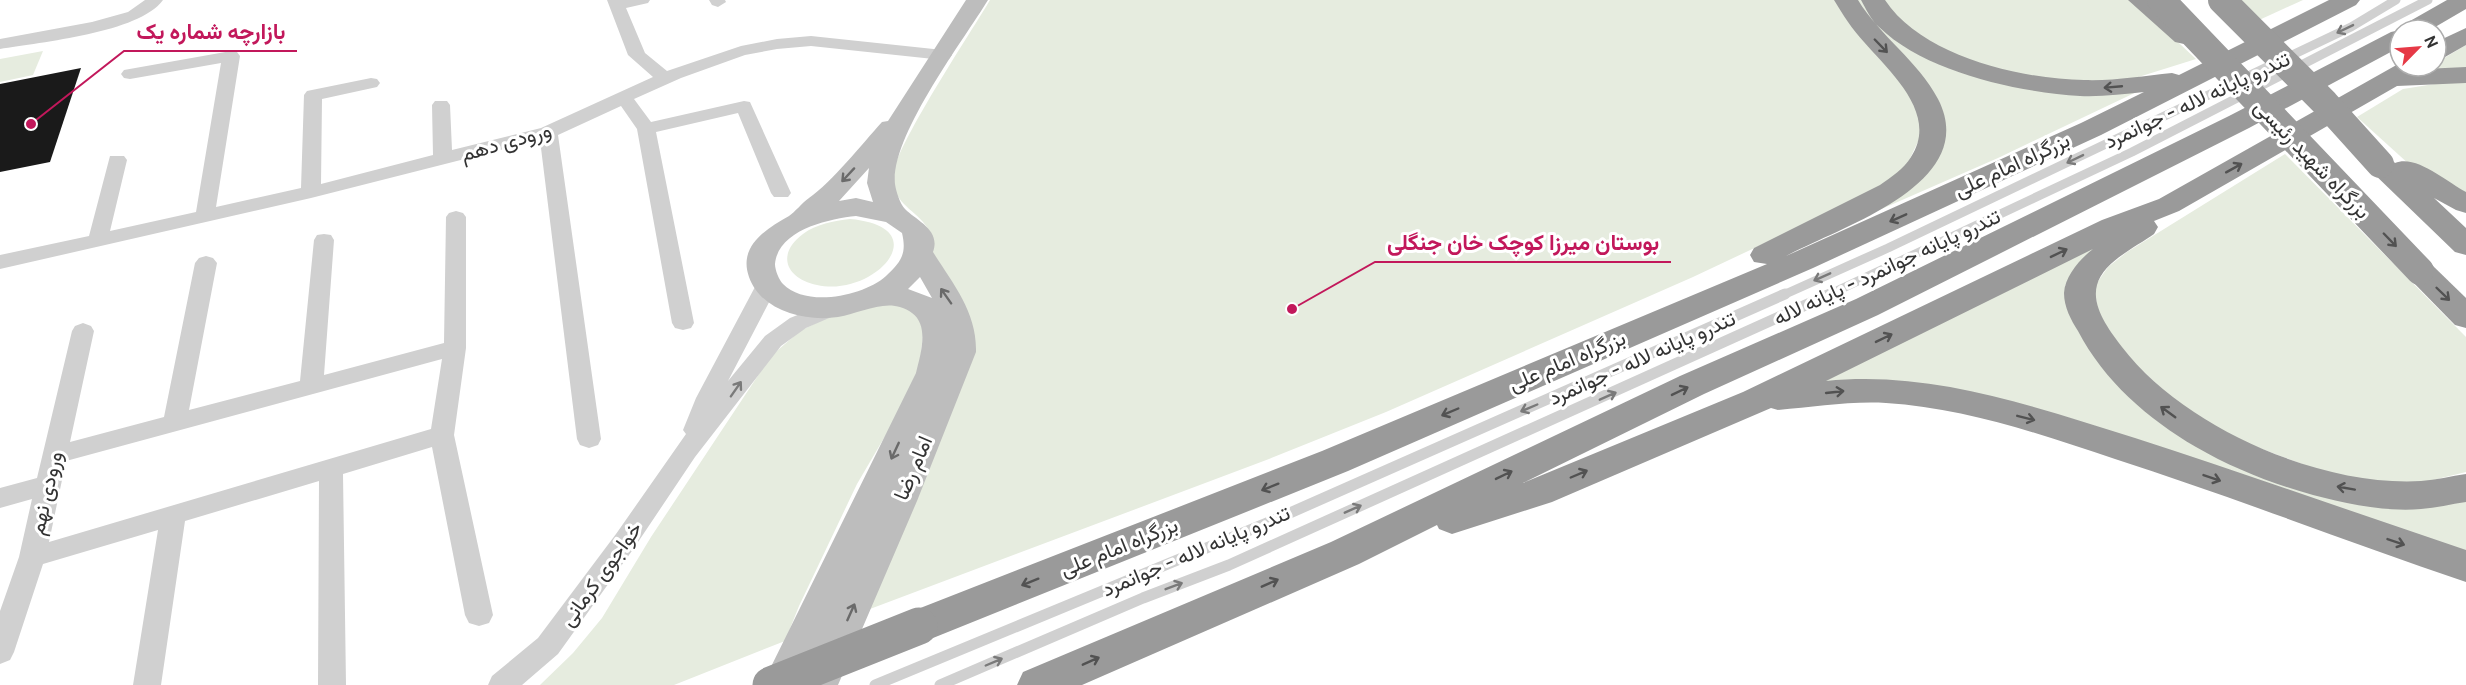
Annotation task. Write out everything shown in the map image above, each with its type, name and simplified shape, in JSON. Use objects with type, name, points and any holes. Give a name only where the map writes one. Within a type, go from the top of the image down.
[{"type":"highway","points":[[1661,320],[1719,279],[1887,192],[1912,175],[1925,159],[1934,134],[1932,119],[1925,101],[1892,57],[1859,23],[1846,0]]},
{"type":"highway","points":[[1873,0],[1885,18],[1899,32],[1916,43],[1956,62],[1995,75],[2043,84],[2082,88],[2192,79]]},
{"type":"highway","points":[[2222,0],[2382,157],[2466,245]]},
{"type":"highway","name":"بزرگراه امام علی","points":[[771,685],[1335,461],[1661,320],[1930,203],[2091,129],[2348,0]]},
{"type":"highway","points":[[2433,18],[2465,0]]},
{"type":"highway","name":"بزرگراه شهید رئیسی","points":[[2148,1],[2215,57],[2466,316]]},
{"type":"highway","points":[[2448,45],[2466,35]]},
{"type":"highway","points":[[1038,685],[1345,553],[1692,385],[1867,307],[2239,122],[2388,43]]},
{"type":"highway","points":[[2448,74],[2466,75]]},
{"type":"highway","points":[[2393,78],[2169,206],[2100,260],[2087,273],[2081,288],[2083,313],[2119,371],[2152,400],[2192,429],[2258,463],[2295,476],[2359,490],[2405,495],[2454,492],[2466,488]]},
{"type":"highway","points":[[2382,157],[2466,204]]},
{"type":"highway","points":[[1345,553],[1539,492],[1755,401],[2113,226],[2169,206]]},
{"type":"highway","points":[[1755,401],[1857,390],[1888,391],[1964,402],[2040,422],[2140,454],[2466,566]]},
{"type":"main road","points":[[797,221],[836,208],[856,207],[892,213],[907,221],[917,232],[921,245],[918,260],[909,273],[880,295],[835,307],[811,307],[790,302],[774,294],[759,269],[761,256],[769,243],[782,231],[824,201],[902,117],[977,0]]},
{"type":"main road","points":[[892,213],[881,188],[880,175],[883,162],[902,117]]},
{"type":"main road","name":"امام رضا","points":[[818,685],[899,501],[960,351],[960,324],[955,309],[936,283],[920,252]]},
{"type":"main road","name":"امام رضا","points":[[782,685],[867,512],[932,373],[938,354],[940,340],[938,328],[929,311],[914,300],[880,295]]},
{"type":"street","points":[[0,44],[94,27],[134,16],[155,0]]},
{"type":"street","points":[[642,0],[615,3],[637,55],[665,78]]},
{"type":"street","name":"ورودی دهم","points":[[0,262],[311,192],[548,132],[665,78],[707,61],[741,51],[777,44],[811,41],[943,55]]},
{"type":"street","points":[[130,74],[231,56],[205,216]]},
{"type":"street","points":[[311,192],[313,95],[370,83]]},
{"type":"street","points":[[623,96],[646,129],[683,322]]},
{"type":"street","points":[[441,105],[443,160]]},
{"type":"street","points":[[646,129],[744,105],[781,193]]},
{"type":"street","points":[[548,132],[589,439]]},
{"type":"street","points":[[98,240],[117,160]]},
{"type":"street","points":[[456,217],[454,348],[442,435],[479,615]]},
{"type":"street","points":[[311,387],[324,240]]},
{"type":"street","points":[[175,423],[206,263]]},
{"type":"street","points":[[686,451],[708,398],[767,285]]},
{"type":"street","points":[[686,451],[773,340],[798,323],[835,307]]},
{"type":"street","name":"ورودی نهم","points":[[0,652],[32,557],[83,331]]},
{"type":"street","points":[[55,455],[454,348]]},
{"type":"street","points":[[32,557],[442,435]]},
{"type":"street","name":"خواجوی کرمانی","points":[[502,685],[548,646],[626,541],[686,451]]},
{"type":"street","points":[[332,468],[332,685]]},
{"type":"street","points":[[0,498],[48,485]]},
{"type":"street","points":[[147,685],[173,515]]},
{"type":"lane","name":"تندرو پایانه لاله - جوانمرد","points":[[874,685],[1274,520],[1888,248],[2331,36],[2396,0]]},
{"type":"lane","name":"تندرو پایانه جوانمرد - پایانه لاله","points":[[940,685],[1143,598],[1229,565],[1732,340],[2132,152],[2427,0]]},
{"type":"shaded area","points":[[990,0],[1837,0],[1908,85],[1925,127],[1903,173],[1869,194],[1693,277],[1386,412],[1269,459],[862,612],[941,420],[930,232],[895,191],[892,182],[894,169],[916,122]]},
{"type":"shaded area","points":[[1853,0],[1864,0],[1963,69],[2145,88],[1998,158],[1781,253],[1888,199],[1941,144]]},
{"type":"shaded area","points":[[1882,0],[2133,0],[2196,59],[2129,80],[2068,84],[1975,65],[1910,35]]},
{"type":"shaded area","points":[[2236,0],[2303,0],[2257,21]]},
{"type":"shaded area","points":[[2466,45],[2466,70],[2448,71],[2448,56]]},
{"type":"shaded area","points":[[43,51],[33,75],[0,82],[0,59]]},
{"type":"shaded area","points":[[2466,79],[2466,199],[2410,165],[2357,117],[2403,89]]},
{"type":"shaded area","points":[[2285,154],[2466,337],[2466,472],[2425,482],[2387,483],[2334,476],[2203,427],[2102,333],[2094,287],[2108,267],[2127,252]]},
{"type":"shaded area","points":[[850,219],[876,225],[890,235],[894,247],[888,260],[876,272],[859,281],[838,286],[807,282],[792,272],[787,258],[794,242],[819,225]]},
{"type":"shaded area","points":[[2130,226],[2093,251],[2072,275],[2065,286],[2070,305],[2226,460],[2466,502],[2466,558],[2037,413],[1803,386]]},
{"type":"shaded area","points":[[890,304],[905,307],[919,315],[924,325],[918,380],[857,484],[799,606],[785,641],[674,685],[540,685],[573,653],[602,618],[651,537],[771,356],[800,331],[836,314]]},
{"type":"building","points":[[81,68],[50,162],[0,172],[0,84]]},
{"type":"place","name":"بازارچه شماره یک","points":[[31,124]]},
{"type":"place","name":"بوستان میرزا کوچک خان جنگلی","points":[[1292,309]]}]
